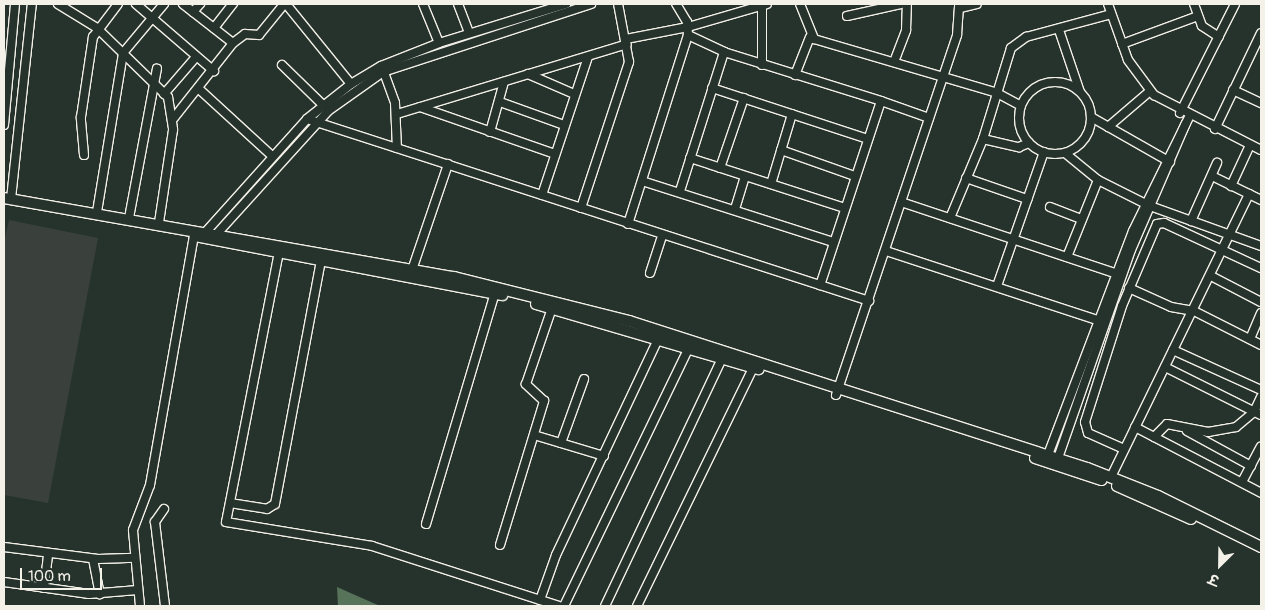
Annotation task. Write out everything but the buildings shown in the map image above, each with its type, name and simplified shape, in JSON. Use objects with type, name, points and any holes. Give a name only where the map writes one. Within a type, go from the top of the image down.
[{"type":"main road","points":[[6,201],[97,212],[159,223],[200,235]]},
{"type":"main road","points":[[6,201],[412,270],[628,321],[837,392],[1112,477],[1261,547]]},
{"type":"main road","points":[[214,236],[279,252],[495,293],[659,337],[753,368],[837,392]]},
{"type":"main road","points":[[1052,460],[1144,497],[1261,554]]},
{"type":"street","points":[[4,125],[15,4]]},
{"type":"street","points":[[6,201],[32,4]]},
{"type":"street","points":[[60,4],[97,28],[164,94],[173,119],[159,223]]},
{"type":"street","points":[[84,155],[81,117],[97,28],[118,4]]},
{"type":"street","points":[[136,4],[151,19],[214,71]]},
{"type":"street","points":[[97,212],[123,52],[164,4]]},
{"type":"street","points":[[183,4],[233,44]]},
{"type":"street","points":[[193,12],[200,4]]},
{"type":"street","points":[[214,28],[233,4]]},
{"type":"street","points":[[173,119],[214,71],[233,44],[245,34],[259,35],[285,4],[351,84]]},
{"type":"street","points":[[423,4],[439,42]]},
{"type":"street","points":[[458,4],[469,32]]},
{"type":"street","points":[[140,606],[133,530],[150,485],[200,235],[322,104],[351,84],[439,42],[544,7],[566,4]]},
{"type":"street","points":[[214,236],[318,122],[382,69],[438,50],[591,4]]},
{"type":"street","points":[[581,208],[629,62],[627,42],[618,4]]},
{"type":"street","points":[[676,4],[688,31],[724,52],[929,118]]},
{"type":"street","points":[[398,114],[588,57],[627,42],[688,31],[765,4],[762,65]]},
{"type":"street","points":[[795,76],[810,36],[800,4]]},
{"type":"street","points":[[861,4],[863,12]]},
{"type":"street","points":[[847,16],[901,4]]},
{"type":"street","points":[[894,62],[906,30],[907,4]]},
{"type":"street","points":[[837,392],[886,251],[957,35],[959,6],[977,4]]},
{"type":"street","points":[[1108,4],[1122,44],[1150,91],[1188,120],[1261,150]]},
{"type":"street","points":[[1194,4],[1204,30],[1218,37]]},
{"type":"street","points":[[1180,113],[1235,4]]},
{"type":"street","points":[[950,218],[983,139],[1011,48],[1026,37],[1058,30],[1111,14]]},
{"type":"street","points":[[1122,44],[1198,16]]},
{"type":"street","points":[[1058,30],[1091,117],[1168,161]]},
{"type":"street","points":[[628,224],[688,31]]},
{"type":"street","points":[[1215,130],[1261,33]]},
{"type":"street","points":[[810,36],[997,93],[1021,106]]},
{"type":"street","points":[[680,191],[724,52]]},
{"type":"street","points":[[164,94],[196,57]]},
{"type":"street","points":[[542,195],[574,94],[588,57]]},
{"type":"street","points":[[282,65],[322,104]]},
{"type":"street","points":[[129,218],[152,82],[158,69]]},
{"type":"street","points":[[382,69],[398,114],[397,148]]},
{"type":"street","points":[[528,74],[574,94]]},
{"type":"street","points":[[490,132],[500,102],[504,82]]},
{"type":"street","points":[[1080,92],[1065,83],[1049,82],[1034,89],[1021,106],[1021,128],[1030,143],[1044,152],[1065,153],[1098,180],[1147,205],[1261,246]]},
{"type":"street","points":[[712,88],[868,139]]},
{"type":"street","points":[[199,89],[272,156]]},
{"type":"street","points":[[1234,90],[1261,103]]},
{"type":"street","points":[[1108,128],[1150,91]]},
{"type":"street","points":[[720,168],[744,98]]},
{"type":"street","points":[[820,285],[881,101]]},
{"type":"street","points":[[500,102],[564,125]]},
{"type":"street","points":[[420,108],[555,154]]},
{"type":"street","points":[[771,184],[792,114]]},
{"type":"street","points":[[1065,153],[1084,138],[1091,117]]},
{"type":"street","points":[[307,119],[869,301]]},
{"type":"street","points":[[1052,460],[1118,275],[1147,205],[1188,120]]},
{"type":"street","points":[[983,139],[1019,147],[1030,143]]},
{"type":"street","points":[[1232,186],[1250,145]]},
{"type":"street","points":[[781,150],[856,176]]},
{"type":"street","points":[[997,286],[1044,152]]},
{"type":"street","points":[[690,158],[845,208]]},
{"type":"street","points":[[1191,221],[1217,163]]},
{"type":"street","points":[[412,270],[448,164]]},
{"type":"street","points":[[735,209],[745,176]]},
{"type":"street","points":[[1212,176],[1261,200]]},
{"type":"street","points":[[966,178],[1027,200]]},
{"type":"street","points":[[1066,257],[1098,180]]},
{"type":"street","points":[[642,181],[680,191],[833,242]]},
{"type":"street","points":[[1112,477],[1124,448],[1224,250],[1248,194]]},
{"type":"street","points":[[901,202],[1118,275]]},
{"type":"street","points":[[1050,208],[1082,219]]},
{"type":"street","points":[[1124,448],[1084,429],[1129,288],[1157,224],[1164,223],[1261,268]]},
{"type":"street","points":[[650,273],[662,235]]},
{"type":"street","points":[[886,251],[1100,321]]},
{"type":"street","points":[[279,252],[226,522],[243,528],[298,532],[372,546],[559,606]]},
{"type":"street","points":[[230,503],[267,509],[275,504],[321,260]]},
{"type":"street","points":[[1211,276],[1261,302]]},
{"type":"street","points":[[1129,288],[1171,306],[1194,311],[1261,345]]},
{"type":"street","points":[[426,524],[495,293]]},
{"type":"street","points":[[500,545],[544,401],[526,384],[552,308]]},
{"type":"street","points":[[1250,339],[1261,313]]},
{"type":"street","points":[[540,600],[556,555],[659,337]]},
{"type":"street","points":[[564,606],[689,347]]},
{"type":"street","points":[[1173,350],[1261,390]]},
{"type":"street","points":[[605,606],[722,358]]},
{"type":"street","points":[[1165,367],[1258,413]]},
{"type":"street","points":[[637,606],[753,368]]},
{"type":"street","points":[[561,443],[584,379]]},
{"type":"street","points":[[1258,413],[1261,397]]},
{"type":"street","points":[[1154,437],[1162,426],[1173,424],[1196,431],[1226,430],[1258,413]]},
{"type":"street","points":[[1173,424],[1251,466]]},
{"type":"street","points":[[1135,427],[1261,492]]},
{"type":"street","points":[[534,435],[604,456]]},
{"type":"street","points":[[1242,482],[1261,447]]},
{"type":"street","points":[[164,510],[156,522],[165,606]]},
{"type":"street","points":[[4,547],[93,559],[135,558]]},
{"type":"street","points":[[44,588],[48,554]]},
{"type":"street","points":[[93,559],[100,594]]},
{"type":"street","points":[[4,582],[100,594],[138,590]]},
{"type":"shaded area","points":[[9,220],[98,238],[48,503],[4,495],[4,241]]},
{"type":"green space","points":[[337,587],[380,606],[338,606]]}]
